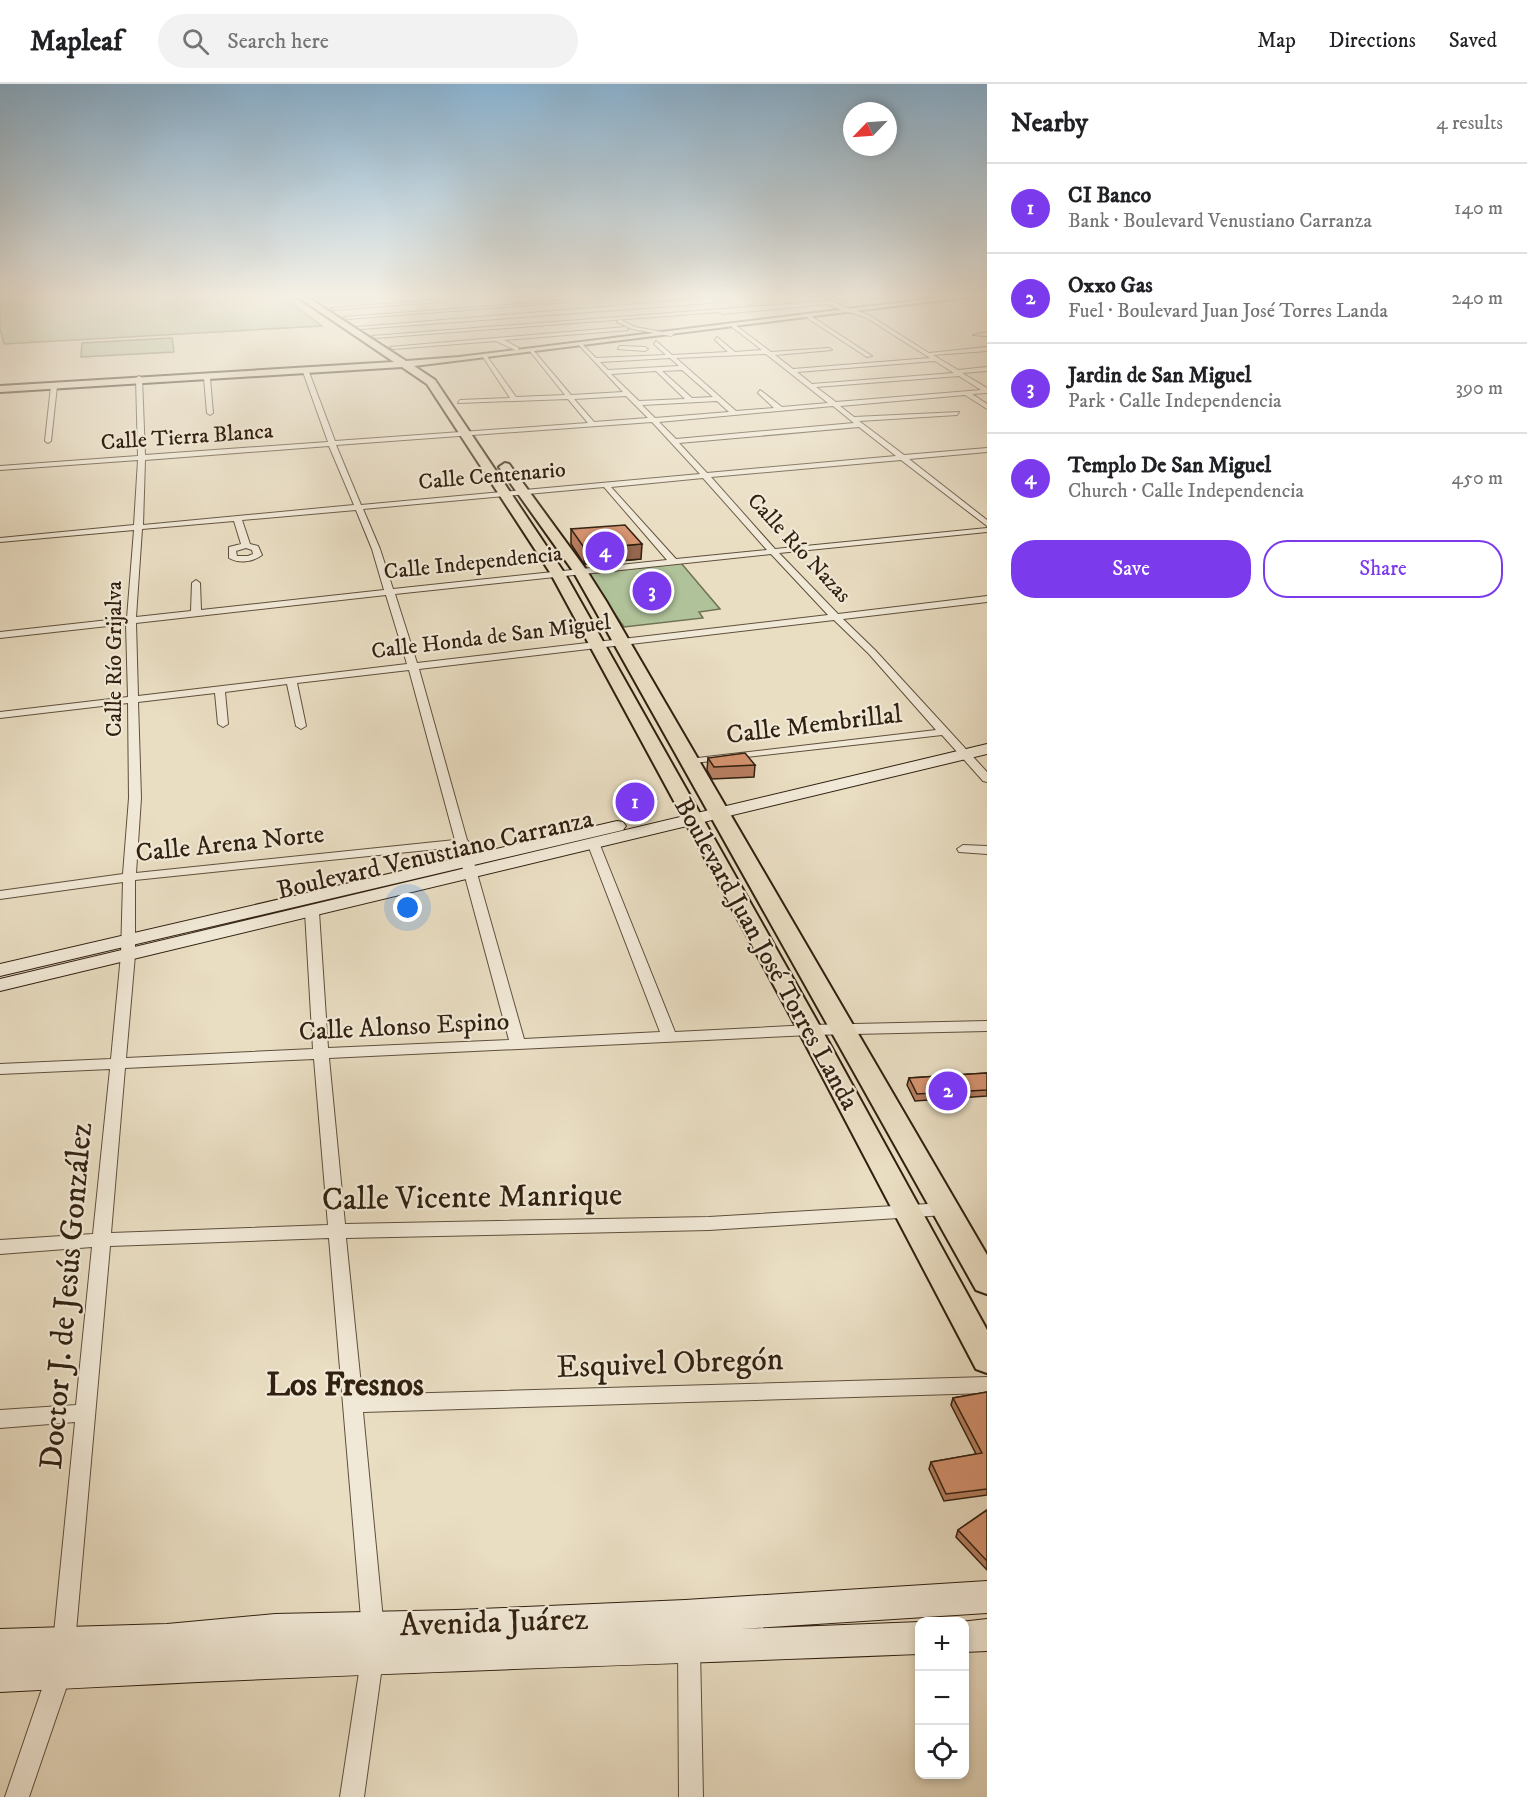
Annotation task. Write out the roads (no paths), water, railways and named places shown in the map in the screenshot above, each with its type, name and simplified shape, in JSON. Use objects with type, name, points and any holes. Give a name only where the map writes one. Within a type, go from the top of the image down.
[{"type":"main road","points":[[0,387],[54,386],[219,375]]},
{"type":"main road","points":[[0,387],[257,375]]},
{"type":"main road","name":"Boulevard Juan José Torres Landa","points":[[426,375],[558,574],[689,815],[810,1030],[987,1360]]},
{"type":"main road","name":"Boulevard Juan José Torres Landa","points":[[458,398],[580,571],[987,1282]]},
{"type":"main road","name":"Boulevard Venustiano Carranza","points":[[0,985],[128,947],[468,859],[716,809],[959,750],[987,737]]},
{"type":"main road","name":"Boulevard Venustiano Carranza","points":[[959,750],[987,749]]},
{"type":"main road","name":"Boulevard Venustiano Carranza","points":[[0,970],[312,912],[468,859],[594,845],[689,815]]},
{"type":"main road","name":"Avenida Juárez","points":[[0,1645],[62,1656],[276,1659],[456,1626],[673,1617],[987,1597]]},
{"type":"main road","points":[[969,1636],[987,1635]]},
{"type":"main road","name":"Avenida Juárez","points":[[373,1642],[689,1648],[915,1638]]},
{"type":"main road","name":"Avenida Juárez","points":[[0,1675],[62,1656]]},
{"type":"street","points":[[307,375],[390,591],[414,666],[518,1045]]},
{"type":"street","points":[[498,375],[514,400]]},
{"type":"street","points":[[551,375],[593,425]]},
{"type":"street","name":"Calle Río Nazas","points":[[612,375],[773,551],[872,652],[987,779]]},
{"type":"street","points":[[663,375],[690,400]]},
{"type":"street","points":[[690,375],[734,413]]},
{"type":"street","points":[[795,375],[987,524]]},
{"type":"street","points":[[810,386],[928,375]]},
{"type":"street","points":[[964,375],[987,390]]},
{"type":"street","points":[[207,378],[210,413]]},
{"type":"street","name":"Calle Río Grijalva","points":[[128,947],[129,877],[135,798],[131,621],[142,481],[139,380]]},
{"type":"street","points":[[48,441],[54,386]]},
{"type":"street","name":"Calle Tierra Blanca","points":[[0,468],[593,425],[987,390]]},
{"type":"street","points":[[760,392],[780,409]]},
{"type":"street","points":[[966,393],[987,407]]},
{"type":"street","points":[[458,398],[514,400],[629,394]]},
{"type":"street","points":[[639,404],[716,399]]},
{"type":"street","points":[[851,419],[957,413]]},
{"type":"street","points":[[674,441],[858,425]]},
{"type":"street","name":"Calle Centenario","points":[[0,540],[987,450]]},
{"type":"street","points":[[605,484],[673,561]]},
{"type":"street","points":[[237,518],[246,546]]},
{"type":"street","name":"Calle Independencia","points":[[0,635],[390,591],[987,530]]},
{"type":"street","points":[[196,583],[196,614]]},
{"type":"street","name":"Calle Honda de San Miguel","points":[[0,715],[987,599]]},
{"type":"street","points":[[291,681],[301,726]]},
{"type":"street","points":[[220,689],[224,724]]},
{"type":"street","name":"Calle Membrillal","points":[[689,762],[944,732]]},
{"type":"street","points":[[594,845],[670,1038]]},
{"type":"street","points":[[963,849],[987,850]]},
{"type":"street","name":"Calle Arena Norte","points":[[0,895],[129,877],[468,859]]},
{"type":"street","points":[[312,912],[321,1055],[354,1404],[373,1642],[352,1797]]},
{"type":"street","name":"Doctor J. de Jesús González","points":[[17,1797],[62,1656],[103,1238],[128,947]]},
{"type":"street","name":"Calle Alonso Espino","points":[[0,1069],[810,1030],[987,1026]]},
{"type":"street","name":"Calle Vicente Manrique","points":[[0,1247],[103,1238],[338,1230],[613,1226],[907,1213],[945,1209]]},
{"type":"street","name":"Esquivel Obregón","points":[[354,1404],[987,1385]]},
{"type":"street","points":[[0,1419],[85,1413]]},
{"type":"street","points":[[689,1648],[691,1797]]},
{"type":"place","name":"Templo De San Miguel","points":[[605,551]]},
{"type":"place","name":"Jardin de San Miguel","points":[[652,591]]},
{"type":"place","name":"CI Banco","points":[[635,802]]},
{"type":"place","name":"Oxxo Gas","points":[[948,1091]]},
{"type":"district","name":"Los Fresnos","points":[[345,1385]]}]
